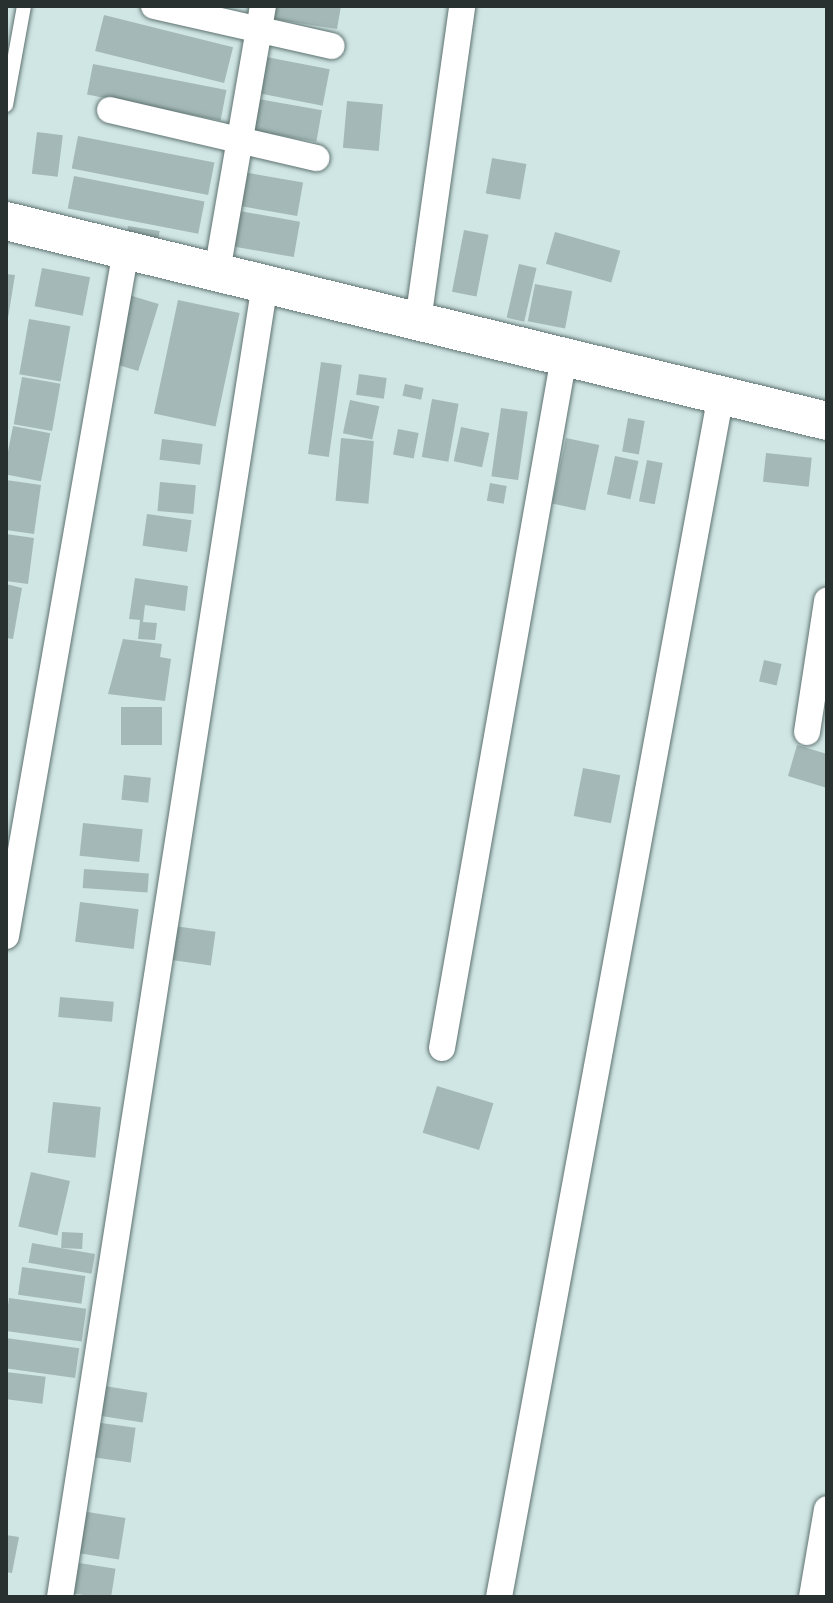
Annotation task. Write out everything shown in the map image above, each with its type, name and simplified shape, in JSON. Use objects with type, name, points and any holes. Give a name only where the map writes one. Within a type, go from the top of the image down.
[{"type":"street","points":[[154,6],[261,18],[332,46]]},
{"type":"street","points":[[418,321],[462,6]]},
{"type":"street","points":[[217,272],[261,18]]},
{"type":"street","points":[[110,110],[316,158]]},
{"type":"street","points":[[6,221],[827,421]]},
{"type":"street","points":[[6,936],[126,250]]},
{"type":"street","points":[[60,1597],[265,284]]},
{"type":"street","points":[[442,1048],[564,357]]},
{"type":"street","points":[[499,1597],[721,395]]},
{"type":"street","points":[[807,732],[827,601]]},
{"type":"street","points":[[812,1597],[827,1509]]},
{"type":"lane","points":[[6,105],[24,6]]},
{"type":"building","points":[[268,6],[341,6],[337,29],[266,18]]},
{"type":"building","points":[[104,15],[233,47],[224,83],[95,51]]},
{"type":"building","points":[[261,56],[330,69],[323,106],[254,92]]},
{"type":"building","points":[[93,64],[227,90],[221,120],[87,94]]},
{"type":"building","points":[[252,98],[322,110],[316,142],[246,130]]},
{"type":"building","points":[[347,101],[383,104],[379,151],[343,148]]},
{"type":"building","points":[[37,132],[63,135],[58,177],[32,174]]},
{"type":"building","points":[[78,136],[214,163],[208,195],[72,168]]},
{"type":"building","points":[[492,158],[526,164],[520,200],[486,193]]},
{"type":"building","points":[[243,172],[303,183],[297,216],[237,205]]},
{"type":"building","points":[[74,176],[205,201],[198,234],[68,208]]},
{"type":"building","points":[[234,210],[300,222],[294,257],[228,245]]},
{"type":"building","points":[[128,226],[160,231],[157,250],[125,245]]},
{"type":"building","points":[[464,230],[489,235],[477,297],[452,292]]},
{"type":"building","points":[[555,232],[620,251],[611,282],[546,264]]},
{"type":"building","points":[[519,264],[537,268],[524,322],[507,318]]},
{"type":"building","points":[[42,268],[90,277],[83,316],[35,306]]},
{"type":"building","points":[[6,274],[15,275],[8,318],[6,318]]},
{"type":"building","points":[[535,284],[572,291],[565,329],[528,321]]},
{"type":"building","points":[[129,295],[159,304],[138,371],[109,362]]},
{"type":"building","points":[[178,300],[240,313],[216,427],[154,413]]},
{"type":"building","points":[[29,319],[70,326],[61,381],[19,374]]},
{"type":"building","points":[[321,362],[342,365],[329,457],[308,454]]},
{"type":"building","points":[[359,374],[387,378],[384,399],[356,395]]},
{"type":"building","points":[[22,377],[60,384],[52,431],[14,424]]},
{"type":"building","points":[[405,384],[424,388],[421,400],[403,396]]},
{"type":"building","points":[[432,399],[459,404],[448,462],[422,457]]},
{"type":"building","points":[[350,400],[379,406],[372,439],[343,433]]},
{"type":"building","points":[[501,408],[528,412],[518,480],[491,476]]},
{"type":"building","points":[[628,418],[645,421],[639,454],[622,451]]},
{"type":"building","points":[[13,426],[50,433],[41,481],[6,475]]},
{"type":"building","points":[[461,427],[489,433],[482,467],[454,461]]},
{"type":"building","points":[[398,429],[419,433],[414,459],[393,455]]},
{"type":"building","points":[[341,438],[374,441],[368,504],[336,501]]},
{"type":"building","points":[[566,438],[599,445],[585,511],[552,504]]},
{"type":"building","points":[[162,439],[203,444],[200,465],[159,460]]},
{"type":"building","points":[[766,453],[812,458],[809,487],[763,482]]},
{"type":"building","points":[[615,456],[638,461],[630,499],[607,494]]},
{"type":"building","points":[[647,460],[663,463],[655,504],[639,501]]},
{"type":"building","points":[[6,480],[41,485],[34,534],[6,530]]},
{"type":"building","points":[[160,482],[196,485],[193,514],[157,511]]},
{"type":"building","points":[[490,483],[507,486],[504,504],[487,501]]},
{"type":"building","points":[[147,514],[192,520],[187,552],[143,546]]},
{"type":"building","points":[[6,534],[34,538],[28,584],[6,581]]},
{"type":"building","points":[[135,578],[188,586],[185,611],[145,605],[143,622],[157,623],[155,640],[138,639],[140,620],[129,619]]},
{"type":"building","points":[[6,584],[22,588],[13,639],[6,638]]},
{"type":"building","points":[[123,639],[162,644],[160,657],[171,659],[165,701],[108,694]]},
{"type":"building","points":[[764,660],[782,664],[777,685],[759,681]]},
{"type":"building","points":[[121,707],[162,707],[162,745],[121,745]]},
{"type":"building","points":[[797,745],[827,754],[827,788],[788,776]]},
{"type":"building","points":[[583,768],[620,775],[611,823],[574,816]]},
{"type":"building","points":[[124,775],[151,778],[148,803],[121,800]]},
{"type":"building","points":[[83,823],[143,829],[139,862],[80,856]]},
{"type":"building","points":[[84,869],[149,874],[148,892],[83,888]]},
{"type":"building","points":[[80,902],[139,909],[134,949],[75,942]]},
{"type":"building","points":[[167,925],[216,932],[211,965],[162,959]]},
{"type":"building","points":[[60,997],[114,1002],[112,1022],[58,1017]]},
{"type":"building","points":[[437,1086],[493,1103],[479,1150],[423,1133]]},
{"type":"building","points":[[53,1102],[101,1107],[95,1158],[48,1153]]},
{"type":"building","points":[[31,1172],[70,1181],[57,1236],[18,1227]]},
{"type":"building","points":[[62,1232],[83,1233],[82,1249],[61,1248]]},
{"type":"building","points":[[32,1243],[95,1254],[92,1274],[29,1263]]},
{"type":"building","points":[[22,1267],[85,1276],[81,1304],[18,1295]]},
{"type":"building","points":[[9,1298],[86,1309],[82,1342],[6,1331]]},
{"type":"building","points":[[6,1338],[79,1348],[75,1378],[6,1368]]},
{"type":"building","points":[[6,1372],[46,1377],[42,1404],[6,1399]]},
{"type":"building","points":[[98,1385],[147,1393],[143,1422],[93,1415]]},
{"type":"building","points":[[94,1422],[136,1428],[131,1463],[89,1457]]},
{"type":"building","points":[[81,1511],[125,1518],[119,1560],[74,1552]]},
{"type":"building","points":[[6,1535],[19,1537],[12,1573],[6,1572]]},
{"type":"building","points":[[79,1563],[116,1569],[111,1597],[74,1594]]}]
